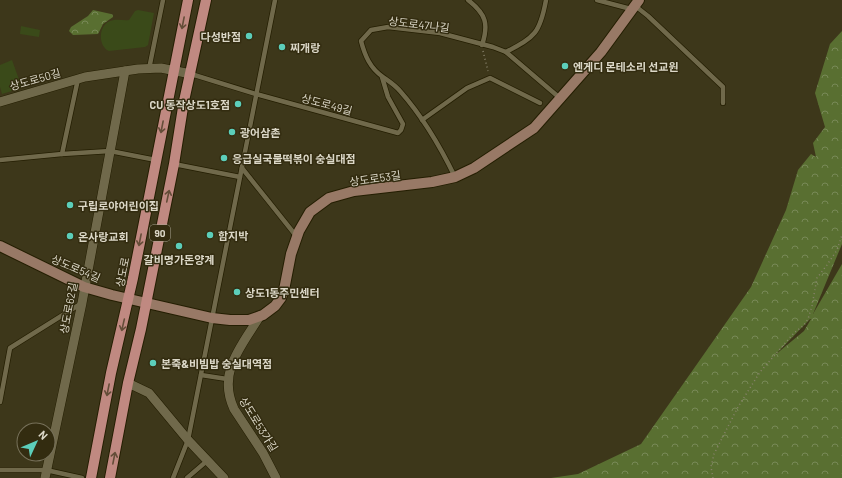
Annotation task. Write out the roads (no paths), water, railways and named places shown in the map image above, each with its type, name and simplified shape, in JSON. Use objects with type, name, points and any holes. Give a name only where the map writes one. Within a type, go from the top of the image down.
[{"type":"main road","name":"상도로","points":[[91,478],[129,298],[188,0]]},
{"type":"main road","name":"90","points":[[145,306],[174,164],[184,102],[206,0]]},
{"type":"main road","points":[[110,478],[128,382],[145,306]]},
{"type":"street","name":"상도로53길","points":[[145,306],[230,320],[249,320],[263,315],[275,306],[281,298],[291,254],[299,231],[310,212],[329,198],[354,191],[432,182],[455,177],[474,168],[534,128],[601,52],[635,5]]},
{"type":"street","name":"상도로50길","points":[[0,102],[78,79],[138,69],[161,68],[191,74]]},
{"type":"street","name":"상도로62길","points":[[46,474],[82,303],[125,71]]},
{"type":"street","name":"상도로54길","points":[[0,246],[84,287],[129,298],[145,306]]},
{"type":"street","name":"상도로53가길","points":[[260,316],[234,359],[227,379],[229,395],[234,409],[263,453],[276,478]]},
{"type":"street","points":[[128,382],[149,393],[188,440],[224,478]]},
{"type":"lane","points":[[149,69],[162,0]]},
{"type":"lane","points":[[173,478],[188,440],[275,0]]},
{"type":"lane","points":[[468,0],[476,7],[484,19],[486,31],[482,45],[506,52],[561,99]]},
{"type":"lane","points":[[506,52],[526,42],[538,29],[544,13],[546,0]]},
{"type":"lane","points":[[597,0],[635,5],[723,87],[723,102]]},
{"type":"lane","name":"상도로47나길","points":[[455,177],[442,151],[422,120],[400,91],[391,82],[382,77],[366,58],[361,41],[371,30],[388,27],[440,33],[482,45]]},
{"type":"lane","name":"상도로49길","points":[[191,74],[256,94],[398,133],[403,124],[388,97],[382,77]]},
{"type":"lane","points":[[422,120],[467,88],[490,78],[540,103]]},
{"type":"lane","name":"상도로50길","points":[[62,154],[78,79]]},
{"type":"lane","points":[[0,160],[110,151],[156,160]]},
{"type":"lane","points":[[174,164],[240,177]]},
{"type":"lane","points":[[242,168],[297,237]]},
{"type":"lane","points":[[0,402],[10,348],[82,303]]},
{"type":"lane","points":[[201,375],[227,379]]},
{"type":"lane","points":[[187,478],[208,460]]},
{"type":"lane","points":[[0,470],[82,478]]},
{"type":"place","name":"다성반점","points":[[249,36]]},
{"type":"place","name":"찌개랑","points":[[282,47]]},
{"type":"place","name":"엔게디 몬테소리 선교원","points":[[565,66]]},
{"type":"place","name":"CU 동작상도1호점","points":[[238,104]]},
{"type":"place","name":"광어삼촌","points":[[232,132]]},
{"type":"place","name":"응급실국물떡볶이 숭실대점","points":[[224,158]]},
{"type":"place","name":"구립로야어린이집","points":[[70,205]]},
{"type":"place","name":"함지박","points":[[210,235]]},
{"type":"place","name":"온사랑교회","points":[[70,236]]},
{"type":"place","name":"갈비명가돈양계","points":[[179,246]]},
{"type":"place","name":"상도1동주민센터","points":[[237,292]]},
{"type":"place","name":"본죽&비빔밥 숭실대역점","points":[[153,363]]}]
